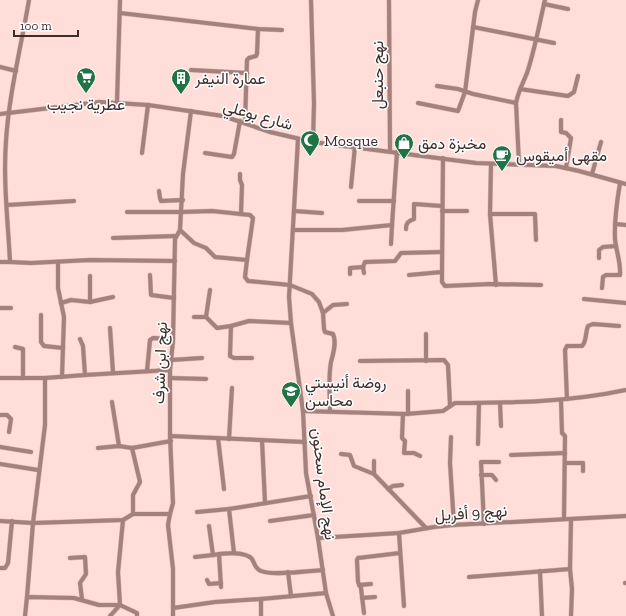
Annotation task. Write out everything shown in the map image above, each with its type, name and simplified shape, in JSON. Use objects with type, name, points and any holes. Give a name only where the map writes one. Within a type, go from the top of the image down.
[{"type":"street","points":[[10,262],[7,205],[2,170],[9,114],[29,0]]},
{"type":"street","points":[[117,102],[120,0]]},
{"type":"street","points":[[311,0],[314,103],[313,142]]},
{"type":"street","name":"نهج حنبعل","points":[[388,0],[390,151]]},
{"type":"street","points":[[418,103],[458,111],[465,92],[478,0]]},
{"type":"street","points":[[519,164],[516,103],[520,89],[527,74],[537,40],[544,2],[568,9]]},
{"type":"street","points":[[120,13],[258,29],[282,30]]},
{"type":"street","points":[[473,27],[554,43]]},
{"type":"street","points":[[245,123],[247,59],[256,56],[257,54],[258,29]]},
{"type":"street","points":[[0,67],[16,70]]},
{"type":"street","points":[[191,70],[246,73]]},
{"type":"street","points":[[520,89],[568,96],[574,92],[578,76]]},
{"type":"street","points":[[438,86],[458,89],[465,92],[516,103]]},
{"type":"street","name":"شارع بوعلي","points":[[0,114],[87,103],[117,102],[148,105],[223,116],[259,129],[313,142],[491,164],[549,165],[592,174],[626,184]]},
{"type":"street","points":[[142,154],[148,105]]},
{"type":"street","points":[[113,238],[176,236],[180,230],[183,200],[183,174],[191,111]]},
{"type":"street","points":[[561,120],[561,132],[566,133],[571,138],[566,168]]},
{"type":"street","points":[[205,153],[232,156],[234,154],[240,121]]},
{"type":"street","name":"نهج الإمام سحنون","points":[[298,139],[290,285],[291,323],[303,411],[306,473],[326,593],[333,616]]},
{"type":"street","points":[[0,142],[6,141]]},
{"type":"street","points":[[592,174],[601,142]]},
{"type":"street","points":[[351,187],[355,146]]},
{"type":"street","points":[[391,244],[397,152]]},
{"type":"street","points":[[443,158],[442,282],[445,286],[541,285]]},
{"type":"street","points":[[491,164],[490,214],[496,285]]},
{"type":"street","points":[[240,174],[242,185],[241,214]]},
{"type":"street","points":[[602,288],[603,277],[620,275],[620,260],[616,246],[615,224],[620,183]]},
{"type":"street","points":[[160,191],[160,198],[162,201],[183,200]]},
{"type":"street","points":[[0,198],[6,198]]},
{"type":"street","points":[[7,205],[74,201]]},
{"type":"street","points":[[359,201],[394,201]]},
{"type":"street","points":[[406,229],[406,224],[408,221],[414,219],[414,204],[467,211]]},
{"type":"street","points":[[127,212],[212,211],[250,215],[253,218],[245,277],[248,281],[290,285],[312,294],[319,302],[323,313],[324,329],[326,332],[333,334],[335,338],[334,353],[331,365],[330,411]]},
{"type":"street","points":[[294,211],[322,213]]},
{"type":"street","points":[[490,214],[535,214],[536,240]]},
{"type":"street","points":[[615,224],[626,225]]},
{"type":"street","points":[[293,230],[355,230],[392,226]]},
{"type":"street","points":[[180,230],[194,243],[206,248],[215,257],[247,260]]},
{"type":"street","name":"نهج ابن شرف","points":[[173,616],[173,569],[168,525],[173,503],[170,442],[170,370],[173,339],[176,236]]},
{"type":"street","points":[[599,258],[599,250],[603,247],[616,246]]},
{"type":"street","points":[[364,273],[363,267],[365,262],[395,261],[401,253],[442,252]]},
{"type":"street","points":[[0,262],[58,263],[90,260],[175,261]]},
{"type":"street","points":[[58,263],[58,288],[64,317],[62,377]]},
{"type":"street","points":[[350,274],[350,268],[363,267]]},
{"type":"street","points":[[409,275],[442,272]]},
{"type":"street","points":[[150,275],[151,295],[174,298]]},
{"type":"street","points":[[90,276],[90,302]]},
{"type":"street","points":[[206,317],[210,290]]},
{"type":"street","points":[[61,303],[71,300],[90,302],[114,297]]},
{"type":"street","points":[[584,300],[626,303]]},
{"type":"street","points":[[323,313],[333,305],[347,304]]},
{"type":"street","points":[[0,308],[12,308]]},
{"type":"street","points":[[41,315],[41,342],[44,346],[63,348]]},
{"type":"street","points":[[194,317],[206,317],[217,328],[249,321],[291,323]]},
{"type":"street","points":[[567,398],[565,350],[567,346],[582,346],[585,344],[586,329],[588,326],[593,324],[619,326]]},
{"type":"street","points":[[231,326],[230,356],[234,358],[252,358]]},
{"type":"street","points":[[110,328],[113,373]]},
{"type":"street","points":[[426,334],[426,361]]},
{"type":"street","points":[[80,338],[83,346],[85,375]]},
{"type":"street","points":[[147,371],[150,340],[154,338],[173,339]]},
{"type":"street","points":[[15,347],[23,349],[23,378]]},
{"type":"street","points":[[171,360],[202,358]]},
{"type":"street","points":[[360,361],[444,360],[448,366],[450,405]]},
{"type":"street","points":[[0,378],[45,378],[170,370]]},
{"type":"street","points":[[25,616],[38,470],[45,425],[45,378]]},
{"type":"street","points":[[170,378],[206,379]]},
{"type":"street","points":[[229,439],[232,388]]},
{"type":"street","points":[[303,411],[408,414],[443,411],[455,403],[500,403],[562,400],[567,398],[604,395],[626,390]]},
{"type":"street","points":[[408,391],[408,414]]},
{"type":"street","points":[[562,400],[562,433],[565,436],[566,463],[564,519]]},
{"type":"street","points":[[112,402],[118,446]]},
{"type":"street","points":[[478,444],[479,403]]},
{"type":"street","points":[[500,403],[501,426]]},
{"type":"street","points":[[403,414],[402,438],[405,441],[404,453],[414,453],[420,456]]},
{"type":"street","points":[[0,415],[7,415],[10,419],[9,432]]},
{"type":"street","points":[[170,436],[305,442]]},
{"type":"street","points":[[451,437],[450,463],[454,525]]},
{"type":"street","points":[[218,438],[224,489]]},
{"type":"street","points":[[262,440],[265,503]]},
{"type":"street","points":[[98,448],[118,446],[132,448],[170,442]]},
{"type":"street","points":[[0,447],[31,452]]},
{"type":"street","points":[[132,448],[140,482],[133,495],[133,514]]},
{"type":"street","points":[[512,455],[565,453]]},
{"type":"street","points":[[341,454],[350,455],[354,466],[374,474],[426,528]]},
{"type":"street","points":[[374,461],[374,474]]},
{"type":"street","points":[[484,524],[481,462],[499,462]]},
{"type":"street","points":[[566,463],[583,463],[583,471]]},
{"type":"street","points":[[0,464],[38,470]]},
{"type":"street","points":[[481,475],[492,475],[496,480]]},
{"type":"street","points":[[388,489],[402,484]]},
{"type":"street","points":[[197,512],[229,509],[311,496]]},
{"type":"street","points":[[229,509],[234,553]]},
{"type":"street","points":[[0,521],[33,523],[123,520],[133,514],[170,514]]},
{"type":"street","points":[[270,521],[314,515]]},
{"type":"street","name":"نهج 9 أفريل","points":[[318,538],[399,533],[454,525],[626,516]]},
{"type":"street","points":[[110,616],[120,605],[118,572],[123,520]]},
{"type":"street","points":[[571,520],[571,616]]},
{"type":"street","points":[[0,568],[6,568],[8,562],[12,522]]},
{"type":"street","points":[[209,526],[213,554]]},
{"type":"street","points":[[399,533],[404,606]]},
{"type":"street","points":[[364,614],[358,582],[358,558],[400,552]]},
{"type":"street","points":[[195,557],[234,553],[251,558],[256,567],[262,572],[323,570]]},
{"type":"street","points":[[207,580],[210,584],[221,585],[219,554]]},
{"type":"street","points":[[70,558],[85,557],[86,574],[80,583],[82,599]]},
{"type":"street","points":[[468,577],[570,569]]},
{"type":"street","points":[[540,571],[542,616]]},
{"type":"street","points":[[288,572],[291,596]]},
{"type":"street","points":[[359,585],[371,584]]},
{"type":"street","points":[[173,608],[215,602],[326,593]]},
{"type":"street","points":[[27,597],[82,599],[99,605],[120,605],[135,611],[137,616]]},
{"type":"street","points":[[362,598],[375,597]]},
{"type":"street","points":[[261,599],[262,616]]},
{"type":"place","name":"عطرية نجيب","points":[[86,94]]},
{"type":"place","name":"عمارة النيفر","points":[[181,95]]},
{"type":"place","name":"Mosque","points":[[310,157]]},
{"type":"place","name":"مخبزة دمق","points":[[404,160]]},
{"type":"place","name":"مقهى أميقوس","points":[[502,172]]},
{"type":"place","name":"روضة أنيستي محاسن","points":[[291,408]]}]
